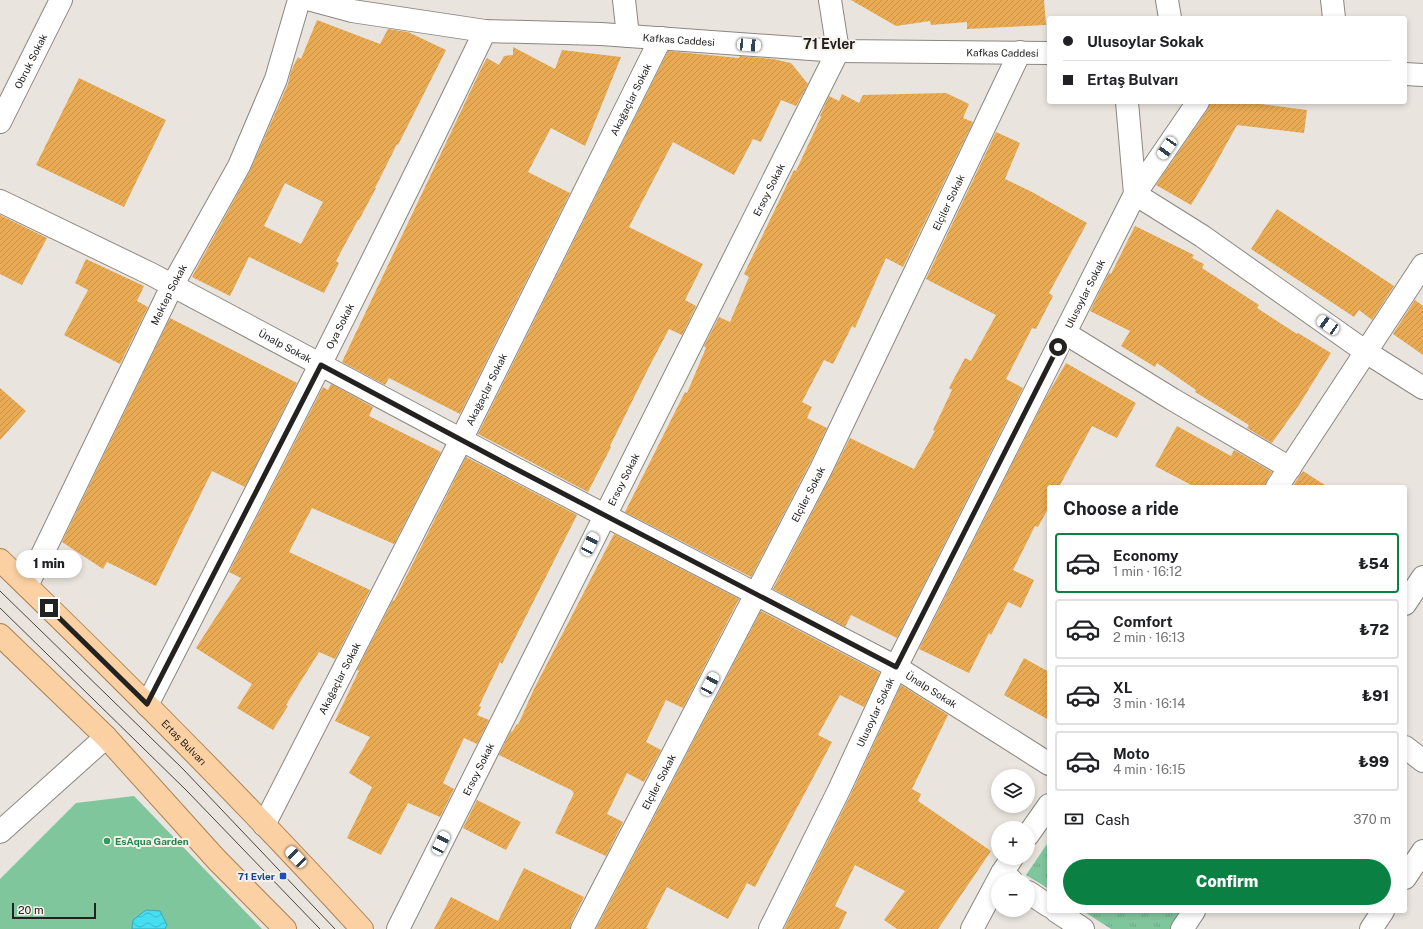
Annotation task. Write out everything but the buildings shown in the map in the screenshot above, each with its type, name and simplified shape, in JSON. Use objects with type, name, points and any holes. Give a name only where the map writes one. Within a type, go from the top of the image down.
[{"type":"main road","name":"Ertaş Bulvarı","points":[[0,560],[147,704],[306,868],[362,929]]},
{"type":"main road","points":[[0,635],[106,738],[216,859],[285,929]]},
{"type":"street","name":"Obruk Sokak","points":[[0,122],[61,0]]},
{"type":"street","name":"Mektep Sokak","points":[[27,586],[172,286],[242,158],[276,79],[299,0]]},
{"type":"street","name":"Kafkas Caddesi","points":[[311,0],[352,5],[485,31],[601,34],[838,51],[1047,53]]},
{"type":"street","points":[[624,0],[628,36]]},
{"type":"street","points":[[830,0],[838,51]]},
{"type":"street","points":[[1167,0],[1170,16]]},
{"type":"street","points":[[1332,0],[1334,16]]},
{"type":"street","name":"Oya Sokak","points":[[147,704],[401,206],[485,31]]},
{"type":"street","name":"Akağaçlar Sokak","points":[[264,825],[461,440],[661,38]]},
{"type":"street","name":"Ersoy Sokak","points":[[398,929],[604,515],[838,51]]},
{"type":"street","name":"Elçiler Sokak","points":[[582,929],[824,462],[1020,52]]},
{"type":"street","points":[[1407,74],[1423,75]]},
{"type":"street","points":[[1127,104],[1135,194],[1202,236],[1366,352],[1423,388]]},
{"type":"street","name":"Ulusoylar Sokak","points":[[770,929],[839,790],[896,667],[1135,194],[1197,104]]},
{"type":"street","name":"Ünalp Sokak","points":[[0,201],[172,286],[461,440],[896,667],[1047,763]]},
{"type":"street","points":[[1278,485],[1423,265]]},
{"type":"street","points":[[1064,333],[1172,399],[1290,468]]},
{"type":"street","points":[[1407,601],[1423,577]]},
{"type":"street","points":[[4,822],[106,738]]},
{"type":"street","points":[[1407,749],[1423,761]]},
{"type":"street","points":[[1035,825],[1047,808]]},
{"type":"street","points":[[1407,875],[1423,851]]},
{"type":"street","points":[[972,929],[1008,870]]},
{"type":"street","points":[[1035,897],[1047,905]]},
{"type":"street","points":[[1059,913],[1083,929]]},
{"type":"street","points":[[1182,929],[1193,913]]},
{"type":"green space","name":"EsAqua Garden","points":[[134,796],[262,929],[0,929],[0,879],[76,803]]},
{"type":"green space","points":[[1047,844],[1047,888],[1035,880],[1035,873],[1027,873],[1033,865],[1035,865],[1035,862]]},
{"type":"green space","points":[[1086,913],[1182,913],[1172,929],[1111,929]]},
{"type":"water","points":[[146,910],[160,911],[167,925],[165,929],[132,929],[133,920]]},
{"type":"tram line","points":[[0,591],[183,769],[335,929]]},
{"type":"tram line","points":[[0,608],[187,791],[320,929]]},
{"type":"place","name":"EsAqua Garden","points":[[107,841]]},
{"type":"place","name":"71 Evler","points":[[283,876]]},
{"type":"district","name":"71 Evler","points":[[829,44]]},
{"type":"route","points":[[49,608],[147,704],[321,365],[516,469],[896,667],[1058,347]]}]
